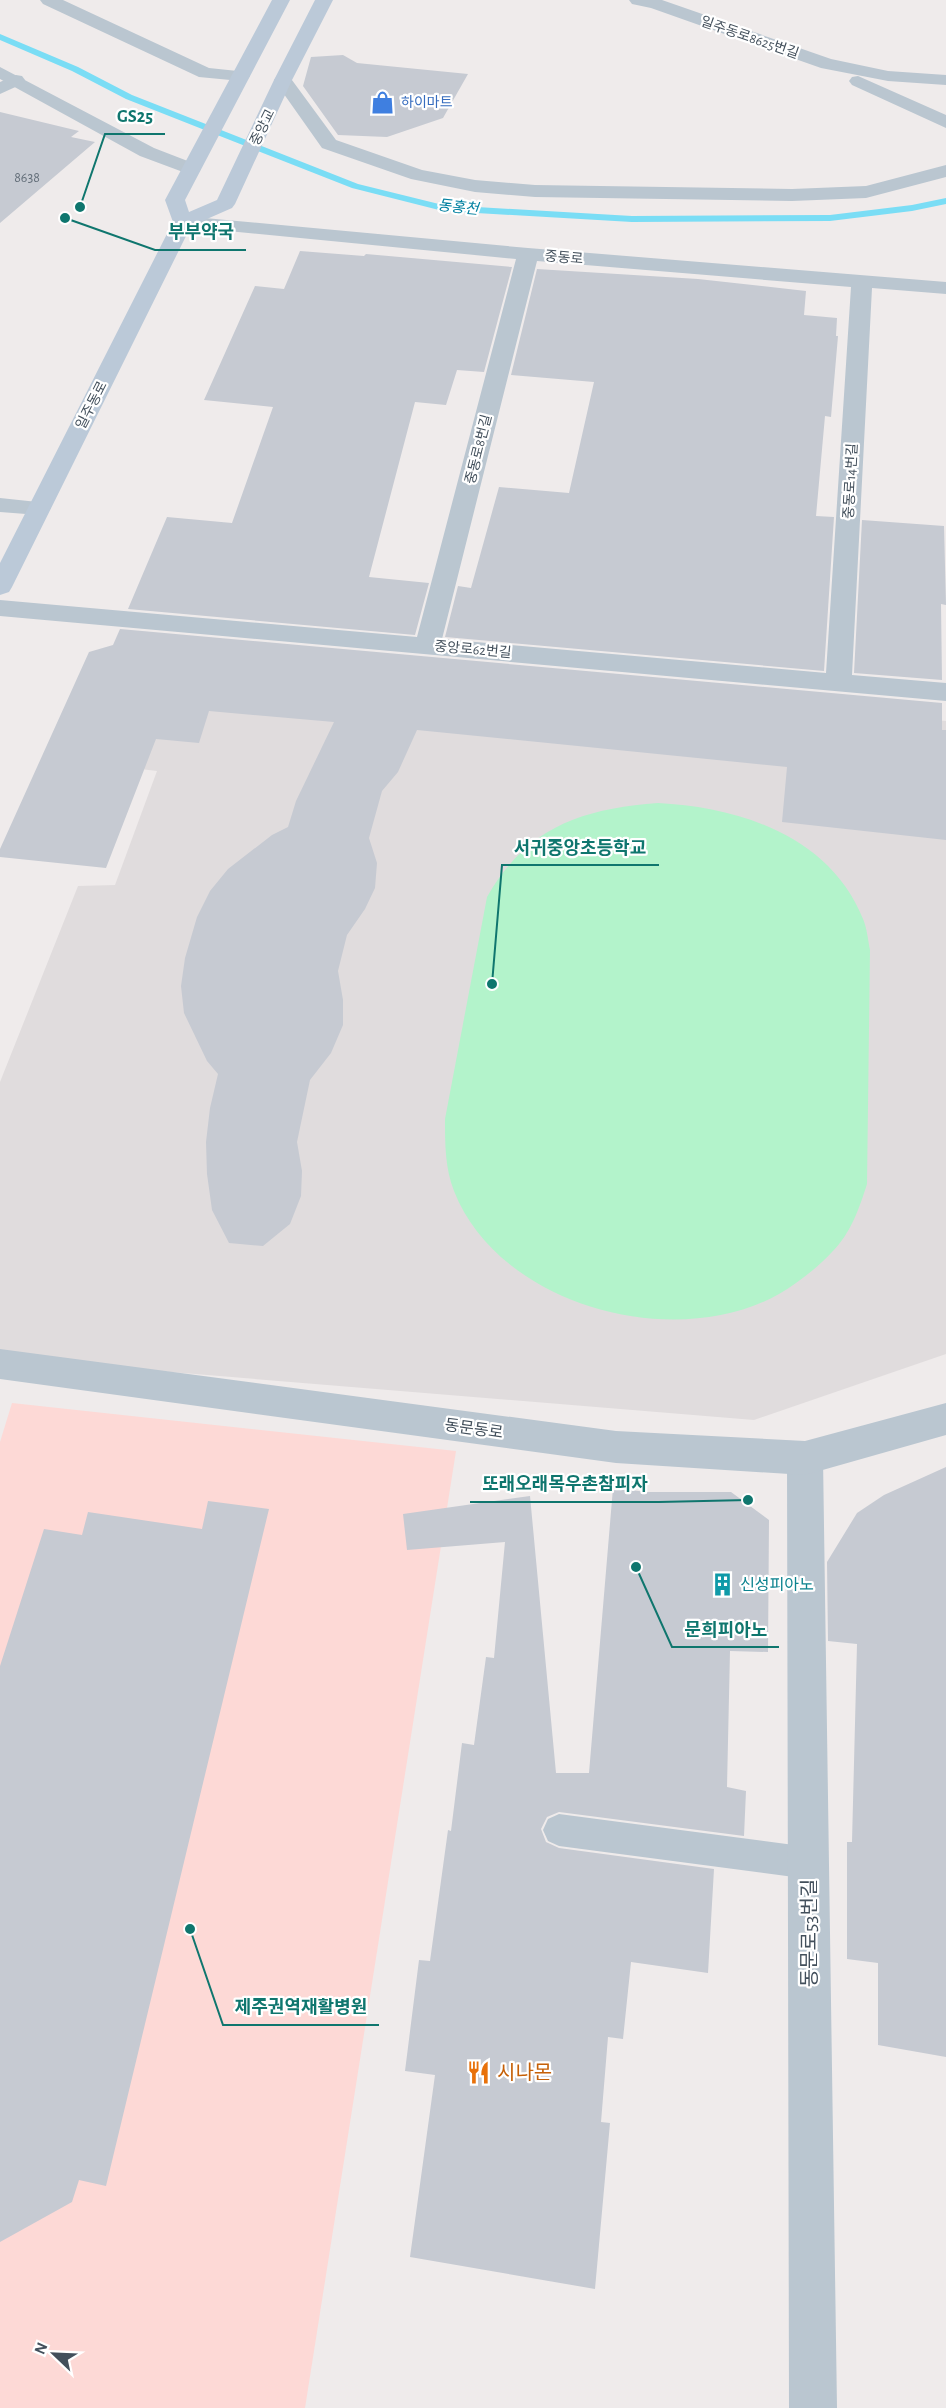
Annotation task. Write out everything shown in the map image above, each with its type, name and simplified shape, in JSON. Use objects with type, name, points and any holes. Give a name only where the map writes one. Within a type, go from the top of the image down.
[{"type":"main road","points":[[183,222],[175,200],[281,0]]},
{"type":"main road","points":[[279,89],[324,0]]},
{"type":"main road","name":"중앙교","points":[[183,222],[225,204],[279,89]]},
{"type":"main road","name":"일주동로","points":[[0,587],[183,222]]},
{"type":"street","points":[[49,0],[205,74],[237,84]]},
{"type":"street","name":"일주동로8625번길","points":[[638,0],[656,4],[827,64],[888,76],[946,80]]},
{"type":"street","name":"일주동로8625번길","points":[[827,64],[867,86],[946,122]]},
{"type":"street","points":[[5,80],[147,152],[190,169]]},
{"type":"street","points":[[279,89],[329,144],[418,175],[475,186],[536,191],[802,195],[866,192],[946,171]]},
{"type":"street","name":"중동로","points":[[183,222],[528,254],[946,288]]},
{"type":"street","name":"중동로8번길","points":[[428,645],[528,254]]},
{"type":"street","name":"중동로14번길","points":[[839,681],[862,281]]},
{"type":"street","points":[[0,505],[39,508]]},
{"type":"street","name":"중앙로62번길","points":[[0,608],[946,692]]},
{"type":"street","name":"동문동로","points":[[0,1364],[616,1447],[805,1458],[946,1419]]},
{"type":"street","name":"동문로53번길","points":[[805,1458],[813,2408]]},
{"type":"lane","points":[[559,1830],[809,1863]]},
{"type":"shaded area","points":[[150,647],[946,721],[946,1354],[754,1420],[0,1358],[0,1082],[78,886],[115,885],[157,771],[99,764]]},
{"type":"shaded area","points":[[12,1403],[456,1451],[305,2408],[0,2408],[0,1442]]},
{"type":"green space","points":[[658,803],[720,811],[778,831],[805,847],[828,866],[848,890],[864,923],[870,950],[867,1184],[854,1220],[839,1245],[814,1269],[786,1290],[737,1311],[691,1319],[642,1318],[594,1308],[549,1290],[509,1264],[477,1231],[454,1191],[445,1147],[445,1119],[487,897],[503,873],[520,854],[538,838],[559,826],[604,810]]},
{"type":"building","name":"하이마트","points":[[343,55],[357,63],[468,74],[443,118],[387,137],[338,135],[303,86],[311,57]]},
{"type":"building","points":[[0,112],[79,131],[71,137],[95,142],[0,223]]},
{"type":"building","points":[[300,251],[364,256],[366,254],[512,267],[484,372],[457,370],[446,405],[415,402],[369,577],[429,583],[415,635],[128,609],[167,517],[232,523],[273,407],[204,400],[255,286],[284,289]]},
{"type":"building","points":[[537,269],[698,279],[806,291],[804,315],[837,318],[836,336],[838,336],[831,417],[825,416],[816,516],[834,517],[824,671],[445,637],[458,586],[471,588],[499,487],[569,493],[594,382],[511,375]]},
{"type":"building","points":[[862,520],[944,526],[946,605],[941,604],[942,680],[854,673]]},
{"type":"building","points":[[120,629],[942,703],[942,730],[946,730],[946,840],[782,822],[787,767],[417,730],[398,772],[382,791],[369,838],[377,863],[375,888],[365,909],[347,935],[338,971],[343,1000],[343,1025],[331,1053],[310,1080],[297,1142],[302,1171],[301,1196],[290,1224],[263,1246],[229,1243],[212,1210],[207,1174],[206,1142],[210,1108],[218,1074],[207,1061],[184,1013],[181,986],[185,958],[197,917],[210,891],[228,869],[272,835],[288,827],[296,801],[334,722],[209,711],[199,743],[156,739],[106,868],[0,857],[0,849],[89,652],[113,645]]},
{"type":"building","points":[[946,1467],[946,2057],[878,2045],[878,1963],[847,1959],[847,1842],[852,1842],[857,1644],[828,1641],[827,1562],[857,1513],[884,1495]]},
{"type":"building","points":[[613,1488],[647,1492],[731,1492],[769,1520],[768,1652],[730,1651],[727,1787],[746,1791],[744,1836],[559,1812],[547,1817],[541,1829],[546,1842],[559,1848],[714,1869],[708,1973],[631,1962],[623,2039],[608,2037],[601,2122],[610,2123],[595,2289],[410,2257],[435,2075],[405,2071],[419,1960],[430,1961],[448,1830],[451,1831],[462,1743],[474,1745],[486,1657],[494,1658],[505,1542],[407,1550],[403,1514],[530,1496],[556,1773],[589,1773]]},
{"type":"building","points":[[208,1501],[269,1509],[106,2186],[79,2180],[72,2202],[0,2242],[0,1666],[44,1529],[82,1535],[88,1512],[202,1529]]},
{"type":"waterway","name":"동홍천","points":[[0,37],[75,69],[129,97],[355,186],[443,208],[632,219],[830,218],[912,208],[946,201]]},
{"type":"place","name":"하이마트","points":[[383,102]]},
{"type":"place","name":"GS25","points":[[80,207]]},
{"type":"place","name":"부부약국","points":[[65,218]]},
{"type":"place","name":"서귀중앙초등학교","points":[[492,984]]},
{"type":"place","name":"또래오래목우촌참피자","points":[[748,1500]]},
{"type":"place","name":"문희피아노","points":[[636,1567]]},
{"type":"place","name":"신성피아노","points":[[722,1584]]},
{"type":"place","name":"제주권역재활병원","points":[[190,1929]]},
{"type":"place","name":"시나몬","points":[[479,2072]]}]
